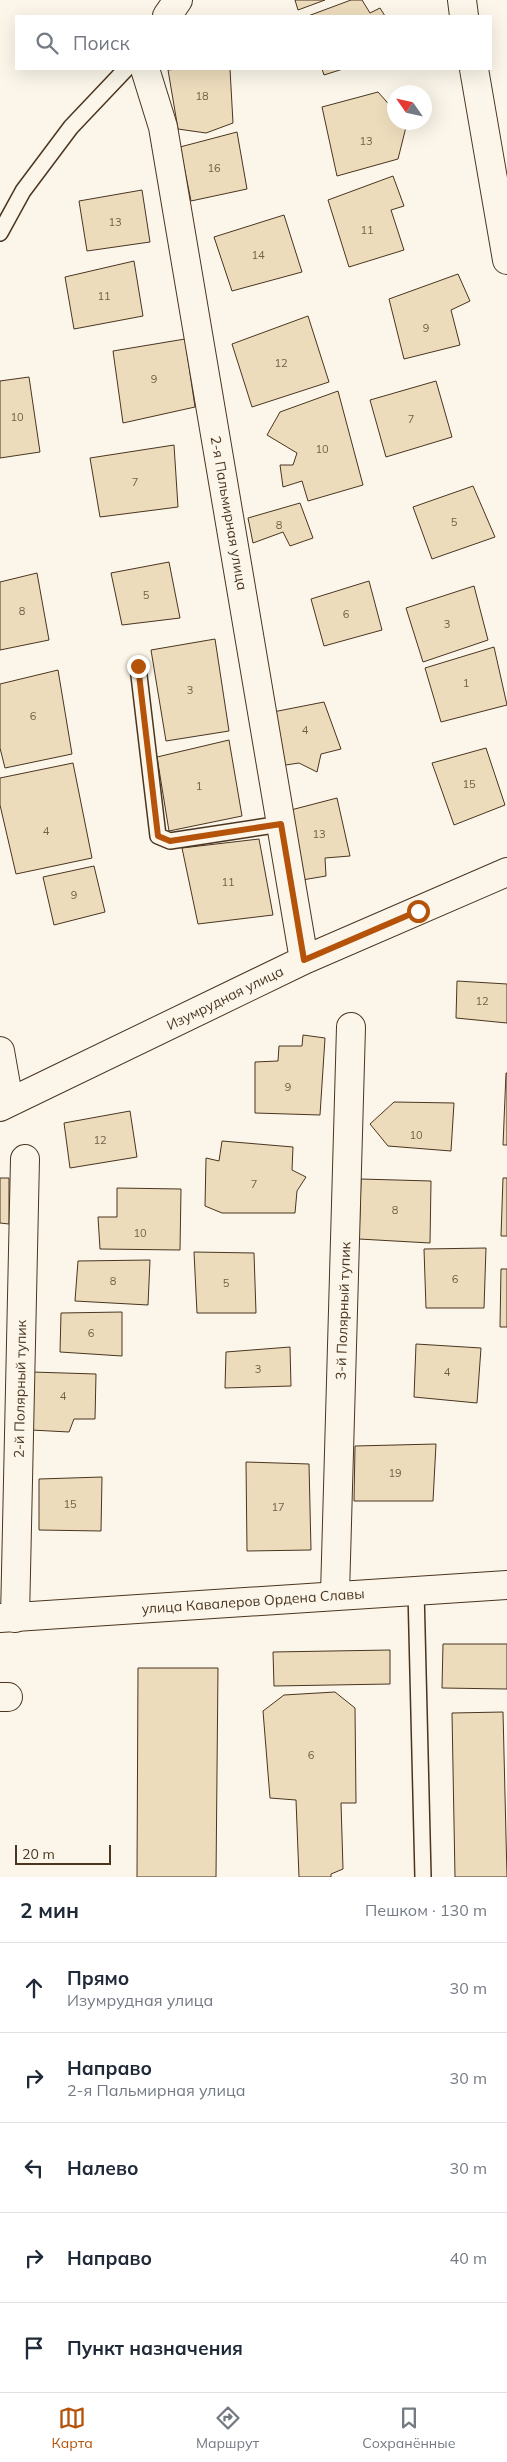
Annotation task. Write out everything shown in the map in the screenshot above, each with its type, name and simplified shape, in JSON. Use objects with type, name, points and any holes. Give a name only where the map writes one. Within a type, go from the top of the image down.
[{"type":"street","points":[[168,15],[178,0]]},
{"type":"street","points":[[462,0],[464,15]]},
{"type":"street","name":"2-я Пальмирная улица","points":[[145,70],[163,127],[304,960]]},
{"type":"street","points":[[474,70],[507,260]]},
{"type":"street","name":"Изумрудная улица","points":[[4,1104],[304,960],[507,872]]},
{"type":"street","name":"3-й Полярный тупик","points":[[336,1594],[351,1027]]},
{"type":"street","points":[[0,1052],[4,1104]]},
{"type":"street","name":"2-й Полярный тупик","points":[[8,1618],[25,1160]]},
{"type":"street","name":"улица Кавалеров Ордена Славы","points":[[8,1618],[336,1594],[507,1585]]},
{"type":"lane","points":[[0,233],[23,191],[71,127],[125,70]]},
{"type":"lane","points":[[138,666],[158,836],[170,841],[281,824]]},
{"type":"lane","points":[[416,1590],[424,1877]]},
{"type":"building","points":[[295,0],[325,0],[298,10]]},
{"type":"building","points":[[351,0],[362,0],[370,13],[380,8],[384,15],[311,15]]},
{"type":"building","points":[[168,70],[230,70],[233,123],[206,133],[178,129]]},
{"type":"building","points":[[322,70],[340,70],[324,75]]},
{"type":"building","points":[[378,92],[387,102],[387,130],[405,130],[398,159],[337,176],[322,107]]},
{"type":"building","points":[[237,132],[247,189],[191,201],[180,147]]},
{"type":"building","points":[[393,176],[404,206],[391,210],[404,250],[349,267],[328,200]]},
{"type":"building","points":[[142,190],[150,242],[87,251],[79,201]]},
{"type":"building","points":[[284,215],[302,272],[232,291],[214,237]]},
{"type":"building","points":[[134,261],[143,316],[74,329],[65,277]]},
{"type":"building","points":[[458,274],[470,301],[451,310],[460,345],[404,359],[389,299]]},
{"type":"building","points":[[308,316],[329,382],[252,407],[232,344]]},
{"type":"building","points":[[185,339],[195,407],[123,423],[113,351]]},
{"type":"building","points":[[29,377],[40,452],[0,458],[0,381]]},
{"type":"building","points":[[436,381],[452,437],[386,457],[370,400]]},
{"type":"building","points":[[338,391],[363,485],[308,501],[302,481],[283,487],[280,465],[293,465],[297,453],[267,435],[280,412]]},
{"type":"building","points":[[174,445],[178,507],[100,517],[90,458]]},
{"type":"building","points":[[473,486],[495,537],[432,559],[413,507]]},
{"type":"building","points":[[300,503],[313,538],[290,546],[283,532],[253,543],[248,518]]},
{"type":"building","points":[[169,562],[180,618],[122,625],[111,573]]},
{"type":"building","points":[[37,573],[49,640],[0,650],[0,582]]},
{"type":"building","points":[[369,581],[382,630],[324,646],[311,599]]},
{"type":"building","points":[[474,586],[488,640],[423,662],[406,608]]},
{"type":"building","points":[[215,639],[229,731],[166,741],[151,650]]},
{"type":"building","points":[[494,647],[507,705],[441,722],[425,668]]},
{"type":"building","points":[[58,670],[72,754],[5,768],[0,748],[0,684]]},
{"type":"building","points":[[324,702],[341,749],[321,754],[317,772],[299,763],[279,766],[273,712]]},
{"type":"building","points":[[229,740],[242,816],[169,831],[157,757]]},
{"type":"building","points":[[486,748],[505,805],[454,825],[432,763]]},
{"type":"building","points":[[73,763],[92,858],[16,874],[0,805],[0,778]]},
{"type":"building","points":[[337,798],[350,856],[325,858],[326,876],[302,880],[287,811]]},
{"type":"building","points":[[259,839],[273,915],[198,924],[182,848]]},
{"type":"building","points":[[94,866],[105,912],[54,925],[43,877]]},
{"type":"building","points":[[457,981],[507,984],[507,1023],[456,1018]]},
{"type":"building","points":[[303,1035],[325,1038],[320,1115],[255,1113],[255,1062],[278,1061],[279,1046],[302,1046]]},
{"type":"building","points":[[506,1073],[507,1145],[503,1145]]},
{"type":"building","points":[[394,1102],[454,1103],[451,1151],[388,1146],[370,1124]]},
{"type":"building","points":[[130,1111],[137,1157],[70,1168],[64,1123]]},
{"type":"building","points":[[222,1141],[293,1147],[292,1170],[306,1177],[297,1191],[295,1213],[222,1213],[205,1206],[206,1158],[219,1161]]},
{"type":"building","points":[[0,1178],[9,1178],[9,1224],[0,1223]]},
{"type":"building","points":[[503,1178],[507,1178],[507,1236],[501,1236]]},
{"type":"building","points":[[361,1179],[431,1181],[430,1243],[359,1239]]},
{"type":"building","points":[[117,1188],[181,1189],[180,1250],[100,1249],[98,1217],[117,1217]]},
{"type":"building","points":[[486,1248],[484,1308],[426,1308],[424,1249]]},
{"type":"building","points":[[194,1252],[254,1253],[256,1313],[197,1313]]},
{"type":"building","points":[[150,1260],[148,1305],[75,1301],[78,1261]]},
{"type":"building","points":[[501,1269],[507,1269],[507,1327],[500,1327]]},
{"type":"building","points":[[122,1312],[122,1356],[60,1352],[61,1313]]},
{"type":"building","points":[[416,1344],[481,1348],[477,1403],[414,1397]]},
{"type":"building","points":[[290,1347],[291,1386],[225,1388],[226,1352]]},
{"type":"building","points":[[32,1372],[96,1374],[95,1419],[74,1419],[69,1432],[31,1430]]},
{"type":"building","points":[[436,1444],[433,1501],[354,1501],[355,1446]]},
{"type":"building","points":[[246,1462],[309,1464],[311,1550],[247,1551]]},
{"type":"building","points":[[102,1477],[101,1531],[39,1530],[39,1479]]},
{"type":"building","points":[[443,1644],[507,1644],[507,1689],[442,1688]]},
{"type":"building","points":[[390,1650],[390,1684],[274,1686],[273,1652]]},
{"type":"building","points":[[138,1668],[218,1668],[216,1877],[137,1877]]},
{"type":"building","points":[[335,1692],[355,1708],[356,1803],[341,1803],[343,1869],[331,1874],[331,1877],[299,1877],[296,1800],[270,1798],[263,1711],[284,1695]]},
{"type":"building","points":[[503,1712],[507,1877],[455,1877],[452,1713]]},
{"type":"route","points":[[138,666],[158,836],[170,841],[281,824],[304,960],[418,911]]}]
